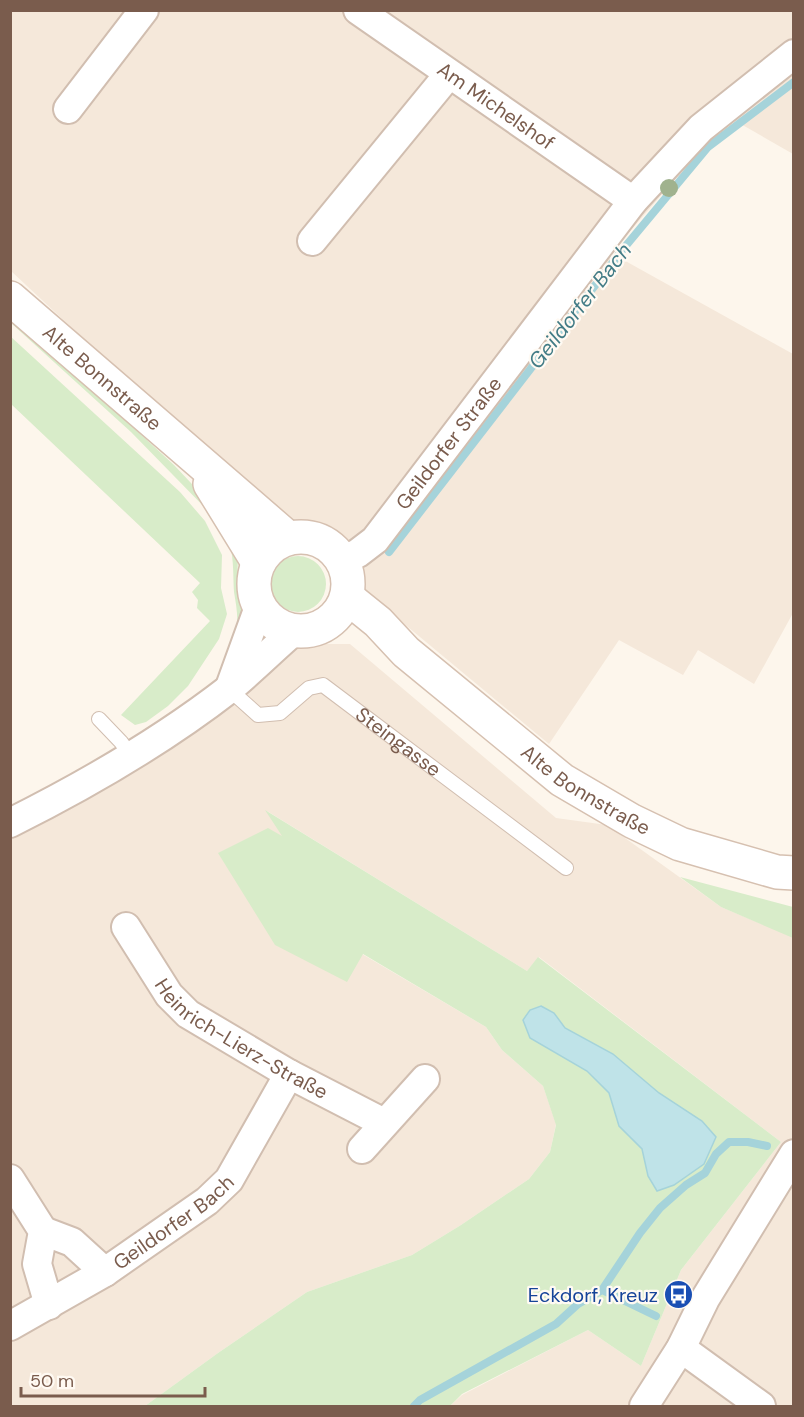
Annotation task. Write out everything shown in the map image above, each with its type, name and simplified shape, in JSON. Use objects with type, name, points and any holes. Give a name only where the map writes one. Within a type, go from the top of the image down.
[{"type":"main road","name":"Alte Bonnstraße","points":[[10,298],[288,538]]},
{"type":"main road","name":"Alte Bonnstraße","points":[[193,457],[258,562]]},
{"type":"main road","points":[[303,536],[319,539],[333,548],[343,561],[349,578],[338,609],[313,630],[294,632],[280,627],[267,618],[259,607],[254,592],[253,577],[258,562],[270,547],[288,538],[303,536]]},
{"type":"main road","name":"Alte Bonnstraße","points":[[338,609],[378,622],[406,652],[562,780],[632,821],[680,844],[777,872],[794,873]]},
{"type":"street","points":[[68,109],[144,10]]},
{"type":"street","name":"Am Michelshof","points":[[358,10],[633,201]]},
{"type":"street","name":"Geildorfer Straße","points":[[343,561],[375,540],[633,201],[701,128],[794,54]]},
{"type":"street","points":[[312,241],[449,74]]},
{"type":"street","points":[[229,688],[259,607]]},
{"type":"street","points":[[10,823],[131,756],[229,688],[294,632]]},
{"type":"street","name":"Heinrich-Lierz-Straße","points":[[126,927],[169,995],[188,1014],[289,1074],[384,1123]]},
{"type":"street","name":"Geildorfer Bach","points":[[10,1326],[105,1272],[207,1202],[229,1180],[289,1074]]},
{"type":"street","points":[[362,1149],[425,1078]]},
{"type":"street","points":[[644,1407],[681,1348],[705,1299],[794,1154]]},
{"type":"street","points":[[10,1179],[43,1232],[72,1242],[105,1272]]},
{"type":"street","points":[[43,1232],[38,1264],[49,1305]]},
{"type":"street","points":[[681,1348],[761,1407]]},
{"type":"lane","name":"Steingasse","points":[[229,688],[258,715],[280,713],[309,688],[323,685],[566,868]]},
{"type":"lane","points":[[99,718],[122,742],[131,756]]},
{"type":"shaded area","points":[[10,11],[793,11],[793,154],[732,119],[711,138],[611,253],[793,354],[793,613],[754,684],[698,650],[683,675],[619,640],[549,744],[367,593],[195,443],[11,271]]},
{"type":"shaded area","points":[[304,644],[350,644],[556,818],[607,825],[721,907],[793,937],[793,1406],[450,1406],[462,1395],[588,1330],[641,1366],[681,1270],[781,1142],[539,957],[527,971],[267,811],[362,954],[486,1027],[502,1050],[543,1086],[556,1124],[550,1152],[529,1179],[461,1225],[412,1255],[307,1292],[145,1406],[11,1406],[11,823],[279,657]]},
{"type":"green space","points":[[11,315],[174,465],[207,500],[215,518],[131,432],[11,323]]},
{"type":"green space","points":[[10,336],[180,492],[205,521],[222,555],[221,588],[227,614],[219,639],[188,686],[168,706],[146,722],[135,725],[121,715],[210,621],[197,608],[198,600],[192,592],[200,583],[11,404]]},
{"type":"green space","points":[[230,545],[238,555],[237,586],[243,620],[237,626],[233,563]]},
{"type":"green space","points":[[298,556],[309,558],[318,564],[324,573],[326,584],[324,595],[318,604],[309,610],[298,612],[287,610],[278,604],[272,595],[270,584],[272,573],[278,564],[287,558]]},
{"type":"green space","points":[[265,810],[527,971],[538,957],[781,1142],[681,1270],[641,1366],[588,1330],[462,1394],[450,1406],[145,1406],[307,1292],[412,1255],[529,1179],[550,1152],[556,1125],[543,1086],[502,1050],[486,1027],[363,954],[347,982],[275,945],[218,853],[268,828],[282,836]]},
{"type":"green space","points":[[680,877],[793,907],[793,938],[721,907]]},
{"type":"water","points":[[541,1006],[554,1013],[565,1028],[613,1054],[659,1093],[702,1121],[716,1137],[704,1164],[674,1185],[657,1191],[648,1176],[642,1149],[619,1126],[609,1093],[587,1071],[530,1038],[523,1020],[530,1010]]},
{"type":"waterway","name":"Geildorfer Bach","points":[[389,552],[624,248],[708,147],[794,82]]},
{"type":"waterway","name":"Geildorfer Bach","points":[[414,1406],[420,1400],[556,1324],[578,1304],[602,1290],[640,1233],[660,1208],[686,1185],[705,1173],[716,1154],[729,1142],[748,1142],[767,1146]]},
{"type":"waterway","points":[[602,1290],[656,1316]]},
{"type":"place","name":"Eckdorf, Kreuz","points":[[679,1295]]}]
